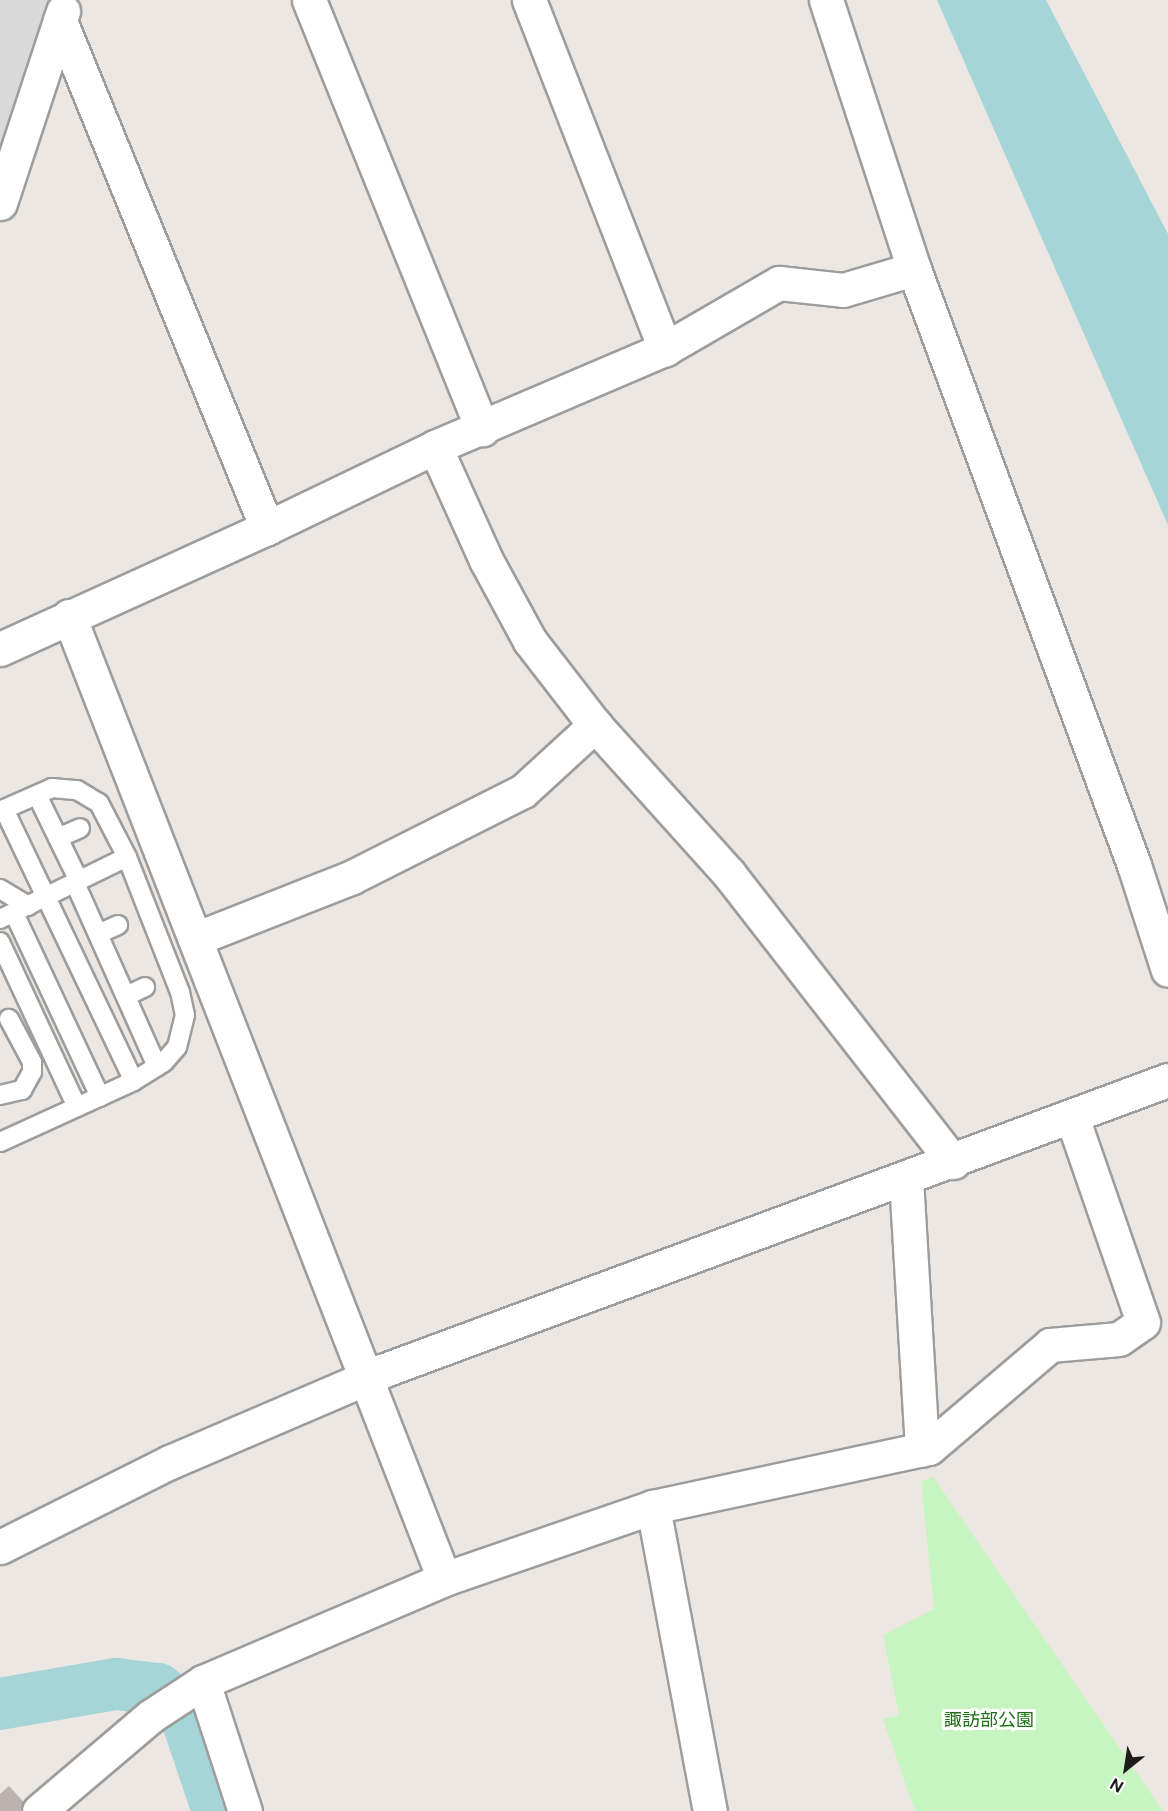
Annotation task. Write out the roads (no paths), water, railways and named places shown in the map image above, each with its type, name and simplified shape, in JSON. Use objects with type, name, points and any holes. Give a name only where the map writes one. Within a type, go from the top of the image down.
[{"type":"street","points":[[309,0],[482,429]]},
{"type":"street","points":[[529,0],[665,349]]},
{"type":"street","points":[[826,0],[914,269],[1134,865],[1168,970]]},
{"type":"street","points":[[0,203],[64,10]]},
{"type":"street","points":[[64,10],[267,528]]},
{"type":"street","points":[[0,649],[267,528],[435,447],[482,429],[665,349],[779,283],[843,290],[914,269]]},
{"type":"street","points":[[435,447],[486,560],[530,641],[595,725],[729,874],[953,1162]]},
{"type":"street","points":[[69,616],[444,1579]]},
{"type":"street","points":[[195,939],[352,877],[523,790],[595,725]]},
{"type":"street","points":[[0,1547],[170,1462],[366,1377],[953,1162],[1168,1080]]},
{"type":"street","points":[[39,1811],[151,1716],[196,1686],[444,1579],[653,1507],[922,1449],[1050,1344],[1119,1339],[1143,1322],[1072,1117]]},
{"type":"street","points":[[906,1179],[922,1449]]},
{"type":"street","points":[[653,1507],[710,1811]]},
{"type":"street","points":[[196,1686],[245,1811]]},
{"type":"lane","points":[[0,1142],[134,1081],[157,1066],[177,1047],[185,1015],[180,992],[127,857],[99,803],[77,790],[52,788],[2,810],[47,896],[134,1081]]},
{"type":"lane","points":[[37,795],[157,1066]]},
{"type":"lane","points":[[58,838],[80,828]]},
{"type":"lane","points":[[14,912],[127,857]]},
{"type":"lane","points":[[0,889],[14,912],[100,1097]]},
{"type":"lane","points":[[98,934],[118,925]]},
{"type":"lane","points":[[0,942],[77,1107]]},
{"type":"lane","points":[[126,996],[145,987]]},
{"type":"lane","points":[[0,1095],[22,1090],[32,1072],[32,1062],[4,1022],[31,1009]]},
{"type":"water","points":[[937,0],[1046,0],[1168,234],[1168,525]]},
{"type":"waterway","points":[[0,1704],[116,1684],[158,1689],[178,1705],[188,1722],[218,1811]]},
{"type":"park label","name":"諏訪部公園","points":[[989,1720]]}]
